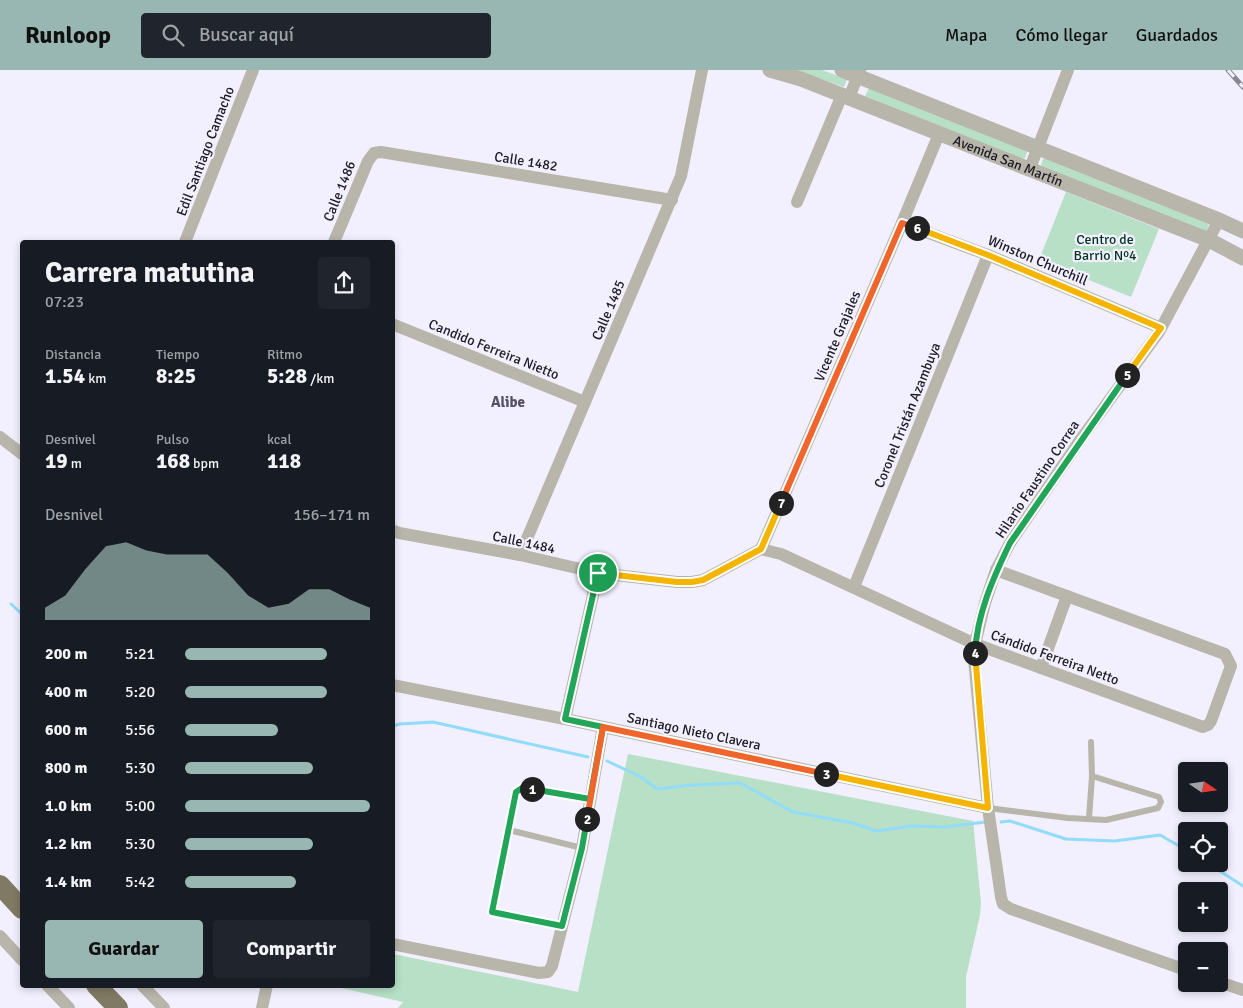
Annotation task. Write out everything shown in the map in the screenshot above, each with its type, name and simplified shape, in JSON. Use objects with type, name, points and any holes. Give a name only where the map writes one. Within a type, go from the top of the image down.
[{"type":"highway","points":[[0,885],[20,904]]},
{"type":"highway","points":[[99,988],[118,1008]]},
{"type":"street","name":"Edil Santiago Camacho","points":[[188,240],[253,70]]},
{"type":"street","name":"Calle 1485","points":[[520,555],[672,200],[681,176],[702,70]]},
{"type":"street","name":"Avenida San Martín","points":[[770,70],[800,79],[1030,168],[1209,240],[1243,258]]},
{"type":"street","name":"Avenida San Martín","points":[[842,70],[859,73],[1243,231]]},
{"type":"street","points":[[1030,168],[1068,70]]},
{"type":"street","points":[[797,202],[859,73]]},
{"type":"street","name":"Vicente Grajales","points":[[761,549],[939,134]]},
{"type":"street","name":"Calle 1482","points":[[374,153],[381,152],[672,200]]},
{"type":"street","name":"Calle 1486","points":[[335,240],[368,161],[374,153]]},
{"type":"street","name":"Hilario Faustino Correa","points":[[1178,967],[1011,909],[1003,904],[988,808],[974,659],[975,644],[985,602],[996,570],[1010,543],[1161,328],[1220,220]]},
{"type":"street","name":"Winston Churchill","points":[[902,223],[988,255],[1161,328]]},
{"type":"street","name":"Coronel Tristán Azambuya","points":[[854,587],[988,255]]},
{"type":"street","name":"Candido Ferreira Nietto","points":[[395,325],[585,402]]},
{"type":"street","points":[[0,437],[20,452]]},
{"type":"street","name":"Calle 1484","points":[[395,531],[520,555],[598,573],[677,582],[703,580],[761,549]]},
{"type":"street","name":"Cándido Ferreira Netto","points":[[761,549],[781,554],[975,644],[1203,727],[1208,725],[1231,666],[1225,654],[1067,596]]},
{"type":"street","points":[[996,570],[1067,596],[1041,668]]},
{"type":"street","points":[[565,719],[598,573]]},
{"type":"street","name":"Santiago Nieto Clavera","points":[[395,686],[565,719],[988,808]]},
{"type":"street","points":[[395,945],[539,973],[548,972],[552,966],[582,848],[603,727]]},
{"type":"street","points":[[0,936],[20,958]]},
{"type":"street","points":[[1228,985],[1243,990]]},
{"type":"street","points":[[50,988],[69,1008]]},
{"type":"street","points":[[145,988],[164,1008]]},
{"type":"street","points":[[262,1008],[266,988]]},
{"type":"lane","points":[[1089,818],[1092,776],[1091,742]]},
{"type":"lane","points":[[988,808],[1068,818],[1106,820],[1158,808],[1161,802],[1159,797],[1092,776]]},
{"type":"lane","points":[[562,926],[492,912],[516,792],[522,788],[590,799]]},
{"type":"lane","points":[[508,830],[582,848]]},
{"type":"green space","points":[[795,70],[822,70],[847,79],[844,87]]},
{"type":"green space","points":[[869,88],[1026,149],[1025,158],[1021,159],[865,96]]},
{"type":"green space","points":[[1043,159],[1209,224],[1206,232],[1044,167],[1041,165]]},
{"type":"green space","name":"Centro de Barrio Nº4","points":[[1066,192],[1159,229],[1131,297],[1039,260]]},
{"type":"green space","points":[[628,754],[973,821],[981,903],[966,977],[966,1008],[398,1008],[403,1002],[341,988],[395,988],[395,954],[578,992]]},
{"type":"waterway","points":[[11,604],[20,612]]},
{"type":"waterway","points":[[395,725],[433,722],[588,757]]},
{"type":"waterway","points":[[607,761],[641,777],[657,789],[740,783],[793,812],[853,823],[876,831],[911,826],[946,827],[985,822]]},
{"type":"waterway","points":[[1001,822],[1010,821],[1066,839],[1115,841],[1160,835],[1178,845]]},
{"type":"waterway","points":[[1221,872],[1243,886]]},
{"type":"railway","points":[[1228,70],[1243,87]]},
{"type":"district","name":"Alibe","points":[[508,402]]},
{"type":"route","points":[[598,573],[565,719],[603,727],[590,799],[522,788],[516,792],[492,912],[562,926],[582,848],[603,727],[988,808],[974,659],[975,644],[985,602],[996,570],[1010,543],[1081,439],[1161,328],[988,255],[902,223],[761,549],[703,580],[692,582],[598,573]]}]
